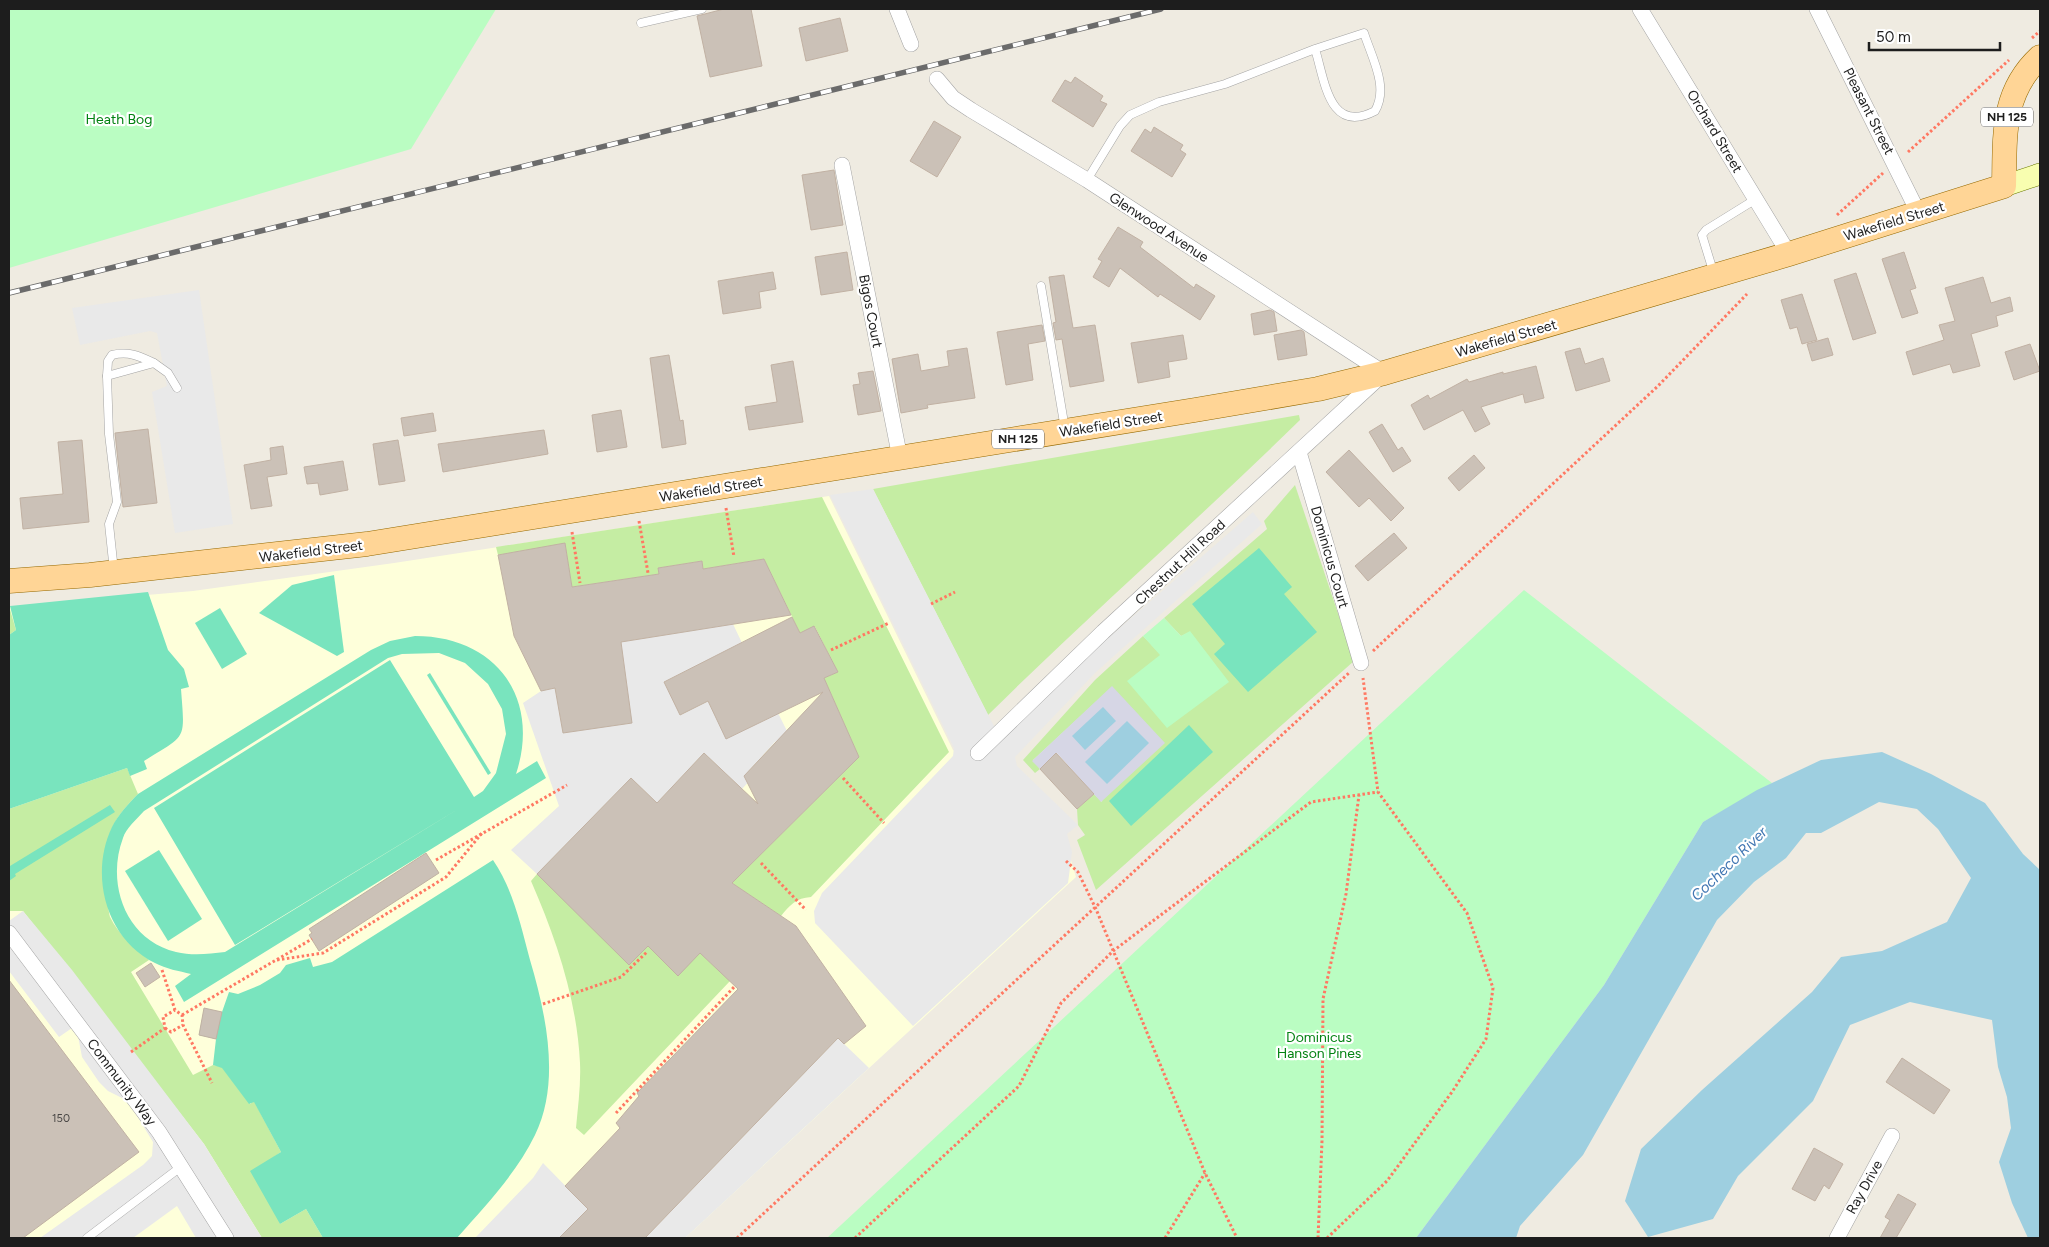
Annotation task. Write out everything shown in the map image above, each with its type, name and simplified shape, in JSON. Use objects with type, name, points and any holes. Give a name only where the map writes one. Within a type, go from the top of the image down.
[{"type":"main road","name":"NH 125","points":[[2004,186],[2006,120],[2012,97],[2034,50]]},
{"type":"main road","name":"Wakefield Street","points":[[9,581],[114,573],[367,544],[1318,389],[1384,373],[1789,254],[2040,174]]},
{"type":"street","points":[[897,9],[911,44]]},
{"type":"street","name":"Orchard Street","points":[[1640,9],[1789,254]]},
{"type":"street","name":"Pleasant Street","points":[[1818,9],[1919,214]]},
{"type":"street","name":"Glenwood Avenue","points":[[937,79],[953,98],[970,110],[1087,180],[1384,373]]},
{"type":"street","name":"Bigos Court","points":[[842,165],[900,458]]},
{"type":"street","name":"Chestnut Hill Road","points":[[978,753],[1103,632],[1384,373]]},
{"type":"street","name":"Dominicus Court","points":[[1299,452],[1361,663]]},
{"type":"street","name":"Community Way","points":[[9,933],[111,1066],[182,1166],[226,1238]]},
{"type":"street","name":"Ray Drive","points":[[1837,1238],[1892,1136]]},
{"type":"lane","points":[[641,23],[702,9]]},
{"type":"lane","points":[[1087,180],[1120,126],[1130,115],[1159,102],[1225,84],[1315,49],[1364,33],[1382,88],[1380,103],[1375,111],[1354,118],[1342,115],[1333,106],[1315,49]]},
{"type":"lane","points":[[1714,276],[1702,235],[1706,230],[1756,200]]},
{"type":"lane","points":[[1041,286],[1066,431]]},
{"type":"lane","points":[[114,573],[108,524],[117,502],[109,434],[108,361],[112,355],[122,353],[134,354],[154,363],[168,373],[177,388]]},
{"type":"lane","points":[[107,376],[154,363]]},
{"type":"lane","points":[[87,1238],[182,1166]]},
{"type":"path","points":[[2034,50],[2040,30]]},
{"type":"path","points":[[1908,152],[2013,56]]},
{"type":"path","points":[[1837,215],[1884,172]]},
{"type":"path","points":[[737,1238],[1096,909],[1658,386],[1746,294]]},
{"type":"path","points":[[726,508],[734,557]]},
{"type":"path","points":[[640,521],[648,573]]},
{"type":"path","points":[[572,532],[580,583]]},
{"type":"path","points":[[931,604],[954,592]]},
{"type":"path","points":[[831,650],[889,623]]},
{"type":"path","points":[[1327,1238],[1387,1181],[1452,1092],[1486,1039],[1493,988],[1467,913],[1378,792],[1361,663]]},
{"type":"path","points":[[843,778],[884,823]]},
{"type":"path","points":[[436,860],[567,784]]},
{"type":"path","points":[[855,1238],[1019,1086],[1061,1003],[1113,950],[1311,802],[1378,792]]},
{"type":"path","points":[[1318,1238],[1322,1141],[1323,998],[1346,894],[1359,794]]},
{"type":"path","points":[[277,960],[323,953],[446,877],[482,833]]},
{"type":"path","points":[[1066,861],[1078,872],[1096,909],[1205,1172],[1237,1238]]},
{"type":"path","points":[[761,863],[806,910]]},
{"type":"path","points":[[182,1015],[312,939]]},
{"type":"path","points":[[543,1004],[621,978],[648,951]]},
{"type":"path","points":[[162,970],[175,1010],[182,1015],[183,1025],[212,1083]]},
{"type":"path","points":[[616,1113],[735,986]]},
{"type":"path","points":[[164,1028],[163,1017],[175,1010]]},
{"type":"path","points":[[164,1028],[171,1032],[183,1025]]},
{"type":"path","points":[[131,1052],[164,1028]]},
{"type":"path","points":[[1164,1238],[1205,1172]]},
{"type":"shaded area","points":[[199,290],[233,524],[175,533],[152,392],[167,386],[157,333],[150,331],[80,345],[72,308]]},
{"type":"shaded area","points":[[873,489],[998,734],[1253,512],[1262,524],[1096,672],[1015,757],[1017,766],[1078,825],[1067,834],[1072,852],[1068,883],[913,1026],[815,923],[814,911],[822,893],[953,756],[954,748],[830,495]]},
{"type":"shaded area","points":[[829,496],[953,750],[993,780],[1068,850],[1076,877],[685,1238],[9,1238],[9,607],[193,591],[394,563]]},
{"type":"shaded area","points":[[733,624],[742,643],[664,682],[680,715],[708,701],[726,738],[778,713],[790,737],[775,742],[746,774],[751,779],[742,789],[704,753],[657,803],[631,778],[537,874],[511,850],[559,806],[523,703],[541,691],[555,688],[563,733],[631,723],[621,642]]},
{"type":"shaded area","points":[[1112,686],[1165,743],[1101,802],[1057,753],[1040,769],[1032,761]]},
{"type":"shaded area","points":[[23,911],[72,970],[204,1144],[262,1238],[196,1238],[177,1206],[133,1238],[40,1238],[143,1165],[152,1156],[153,1142],[128,1101],[108,1091],[99,1082],[82,1057],[78,1036],[72,1028],[59,1037],[9,971],[9,921]]},
{"type":"shaded area","points":[[838,1038],[869,1068],[685,1238],[645,1238]]},
{"type":"shaded area","points":[[543,1163],[588,1209],[559,1238],[475,1238],[533,1178]]},
{"type":"green space","name":"Heath Bog","points":[[9,9],[496,9],[411,149],[9,268]]},
{"type":"green space","points":[[1299,415],[1300,420],[1065,640],[988,715],[873,489]]},
{"type":"green space","points":[[1295,485],[1354,661],[1096,890],[1077,840],[1085,835],[1078,825],[1077,809],[1094,794],[1102,802],[1112,687],[1033,760],[1040,769],[1035,773],[1023,760],[1095,680],[1143,636],[1161,655],[1228,682],[1190,632],[1181,636],[1164,618],[1267,529],[1264,521]]},
{"type":"green space","points":[[822,497],[949,752],[811,897],[794,903],[781,916],[732,883],[859,757],[824,678],[838,672],[815,627],[800,633],[764,559],[703,569],[702,561],[658,568],[659,574],[572,587],[565,544],[498,555],[496,547]]},
{"type":"green space","points":[[1259,548],[1292,587],[1284,594],[1317,632],[1248,692],[1214,654],[1225,644],[1192,604]]},
{"type":"green space","points":[[334,575],[344,652],[337,656],[259,613],[292,585]]},
{"type":"green space","name":"Dominicus Hanson Pines","points":[[1524,590],[1772,783],[1703,822],[1604,985],[1416,1238],[827,1238]]},
{"type":"green space","points":[[148,592],[168,650],[184,669],[189,687],[181,689],[183,719],[180,735],[168,746],[144,761],[147,769],[130,776],[127,768],[9,809],[9,635],[16,630],[10,606]]},
{"type":"green space","points":[[9,606],[16,630],[9,635]]},
{"type":"green space","points":[[220,608],[247,654],[222,669],[195,623]]},
{"type":"green space","points":[[1164,618],[1181,636],[1190,631],[1229,682],[1167,728],[1127,681],[1160,655],[1143,636]]},
{"type":"green space","points":[[415,636],[444,639],[468,647],[489,660],[505,676],[516,697],[522,720],[522,746],[516,774],[537,761],[546,778],[184,1002],[175,986],[191,974],[159,965],[138,952],[124,938],[106,904],[102,865],[105,846],[114,823],[138,794],[371,650],[390,641]],"holes":[[[439,653],[465,663],[488,684],[502,709],[506,734],[496,773],[483,791],[474,797],[390,660],[154,808],[235,945],[463,806],[225,952],[207,954],[176,952],[158,946],[132,923],[119,891],[118,855],[127,831],[144,811],[388,658],[402,654]]]},
{"type":"green space","points":[[430,673],[491,773],[488,775],[427,675]]},
{"type":"green space","points":[[1189,725],[1213,752],[1131,826],[1109,801]]},
{"type":"green space","points":[[127,768],[138,794],[113,826],[107,857],[110,917],[122,935],[149,960],[131,972],[193,1075],[213,1065],[222,1067],[250,1104],[254,1101],[281,1152],[271,1159],[280,1224],[306,1209],[323,1238],[262,1238],[204,1144],[23,911],[9,911],[9,809]]},
{"type":"green space","points":[[110,805],[115,812],[15,874],[16,876],[9,881],[9,865]]},
{"type":"green space","points":[[159,850],[202,919],[168,941],[125,871]]},
{"type":"green space","points":[[493,860],[506,883],[520,921],[541,1003],[548,1048],[549,1071],[543,1114],[535,1135],[519,1163],[457,1238],[323,1238],[306,1209],[280,1224],[250,1171],[281,1152],[254,1102],[249,1104],[222,1068],[213,1065],[216,1039],[199,1035],[204,1009],[222,1012],[229,992],[238,994],[260,985],[280,973],[286,965],[310,958],[313,967],[332,962]]},
{"type":"green space","points":[[537,874],[648,946],[700,953],[730,981],[584,1135],[576,1128],[580,1071],[575,1016],[557,947],[531,881]]},
{"type":"water","points":[[1103,707],[1116,721],[1085,750],[1072,736]]},
{"type":"water","points":[[1127,721],[1149,743],[1107,784],[1085,762]]},
{"type":"water","name":"Cocheco River","points":[[1882,752],[1931,774],[1985,803],[2023,854],[2040,870],[2040,1238],[2028,1238],[2012,1203],[1999,1162],[2011,1128],[2007,1097],[1998,1067],[1992,1020],[1910,1002],[1850,1025],[1813,1101],[1738,1176],[1713,1219],[1648,1237],[1625,1201],[1641,1149],[1702,1090],[1812,992],[1841,957],[1882,951],[1947,922],[1971,878],[1938,829],[1917,809],[1879,802],[1821,833],[1806,833],[1786,858],[1754,882],[1717,920],[1583,1155],[1520,1226],[1516,1238],[1416,1238],[1604,985],[1703,822],[1757,790],[1821,760]]},
{"type":"building","points":[[724,9],[751,9],[762,66],[710,77],[697,16]]},
{"type":"building","points":[[840,18],[848,51],[806,61],[799,28]]},
{"type":"building","points":[[1075,77],[1103,96],[1100,101],[1107,104],[1093,127],[1052,101],[1065,80],[1071,83]]},
{"type":"building","points":[[934,121],[961,137],[937,177],[910,161]]},
{"type":"building","points":[[1154,127],[1183,145],[1180,150],[1186,154],[1172,177],[1131,151],[1145,129],[1151,133]]},
{"type":"building","points":[[834,170],[843,225],[811,230],[802,175]]},
{"type":"building","points":[[1118,227],[1143,242],[1140,247],[1194,288],[1196,284],[1215,296],[1200,320],[1160,294],[1158,297],[1120,268],[1109,287],[1093,277],[1102,261],[1098,259]]},
{"type":"building","points":[[847,252],[853,290],[821,295],[815,257]]},
{"type":"building","points":[[1904,252],[1916,288],[1910,290],[1918,313],[1902,318],[1882,259]]},
{"type":"building","points":[[773,272],[776,289],[759,292],[761,308],[723,314],[718,281]]},
{"type":"building","points":[[1856,273],[1876,333],[1853,340],[1834,280]]},
{"type":"building","points":[[1064,275],[1073,328],[1095,325],[1104,381],[1070,387],[1062,339],[1056,340],[1053,323],[1056,322],[1049,277]]},
{"type":"building","points":[[1983,277],[1991,303],[2010,297],[2013,311],[1996,316],[1998,326],[1971,334],[1980,366],[1953,373],[1950,364],[1913,375],[1906,352],[1944,340],[1939,325],[1955,321],[1945,288]]},
{"type":"building","points":[[1802,294],[1817,340],[1802,344],[1797,327],[1790,329],[1781,300]]},
{"type":"building","points":[[1270,310],[1274,312],[1277,331],[1254,335],[1251,314]]},
{"type":"building","points":[[1042,325],[1045,341],[1028,344],[1033,380],[1006,385],[997,332]]},
{"type":"building","points":[[1301,330],[1304,332],[1307,355],[1278,360],[1274,335]]},
{"type":"building","points":[[1183,335],[1187,359],[1168,362],[1170,377],[1138,383],[1131,343]]},
{"type":"building","points":[[1828,338],[1833,355],[1812,361],[1807,344]]},
{"type":"building","points":[[2030,344],[2040,371],[2014,380],[2005,352]]},
{"type":"building","points":[[967,348],[975,398],[927,405],[928,408],[901,413],[892,359],[918,354],[921,371],[949,366],[947,351]]},
{"type":"building","points":[[1580,348],[1585,364],[1603,358],[1610,381],[1576,391],[1565,352]]},
{"type":"building","points":[[669,355],[680,421],[683,420],[686,444],[662,448],[650,358]]},
{"type":"building","points":[[793,361],[803,422],[749,430],[745,407],[777,402],[771,365]]},
{"type":"building","points":[[1536,366],[1544,398],[1525,403],[1523,394],[1481,407],[1490,424],[1475,432],[1463,410],[1424,430],[1411,405],[1428,395],[1430,399],[1467,379],[1469,382],[1503,372],[1503,374]]},
{"type":"building","points":[[873,371],[881,411],[858,415],[853,385],[860,384],[858,373]]},
{"type":"building","points":[[621,410],[627,447],[597,452],[592,415]]},
{"type":"building","points":[[433,413],[436,431],[404,436],[401,418]]},
{"type":"building","points":[[1382,424],[1398,450],[1402,447],[1411,461],[1393,472],[1369,432]]},
{"type":"building","points":[[148,429],[157,503],[123,507],[115,433]]},
{"type":"building","points":[[544,430],[548,454],[443,472],[438,444]]},
{"type":"building","points":[[82,440],[89,522],[23,529],[20,498],[63,494],[58,442]]},
{"type":"building","points":[[398,440],[405,481],[379,485],[373,444]]},
{"type":"building","points":[[283,446],[287,474],[267,477],[272,506],[251,509],[244,465],[271,460],[270,448]]},
{"type":"building","points":[[1349,450],[1404,508],[1391,521],[1369,498],[1359,507],[1326,472]]},
{"type":"building","points":[[1474,455],[1485,468],[1459,491],[1448,478]]},
{"type":"building","points":[[343,461],[348,490],[320,495],[318,483],[307,484],[304,467]]},
{"type":"building","points":[[1394,533],[1407,548],[1368,581],[1355,566]]},
{"type":"building","points":[[565,543],[572,587],[659,574],[658,568],[702,561],[703,569],[764,559],[791,615],[621,642],[632,723],[563,733],[555,688],[541,691],[514,636],[498,555]]},
{"type":"building","points":[[792,617],[800,633],[814,626],[838,672],[824,678],[859,757],[732,883],[796,926],[866,1026],[844,1044],[838,1038],[645,1238],[559,1238],[588,1209],[565,1186],[620,1128],[616,1123],[639,1096],[637,1093],[738,989],[700,953],[678,976],[648,946],[629,965],[537,874],[631,778],[657,803],[704,753],[758,804],[744,776],[823,692],[726,739],[708,701],[680,715],[664,682]]},
{"type":"building","points":[[1056,753],[1094,794],[1077,809],[1040,769]]},
{"type":"building","points":[[426,853],[439,873],[319,951],[309,935],[312,933],[309,929]]},
{"type":"building","points":[[151,963],[160,977],[145,987],[136,973]]},
{"type":"building","points":[[9,980],[139,1152],[23,1238],[9,1238]]},
{"type":"building","points":[[204,1008],[222,1012],[216,1039],[199,1035]]},
{"type":"building","points":[[1902,1058],[1950,1090],[1934,1114],[1886,1082]]},
{"type":"building","points":[[1814,1148],[1843,1164],[1829,1189],[1824,1185],[1815,1201],[1792,1189]]},
{"type":"building","points":[[1898,1194],[1916,1204],[1896,1238],[1880,1238],[1890,1220],[1885,1217]]},
{"type":"railway","points":[[9,293],[1161,9]]}]
